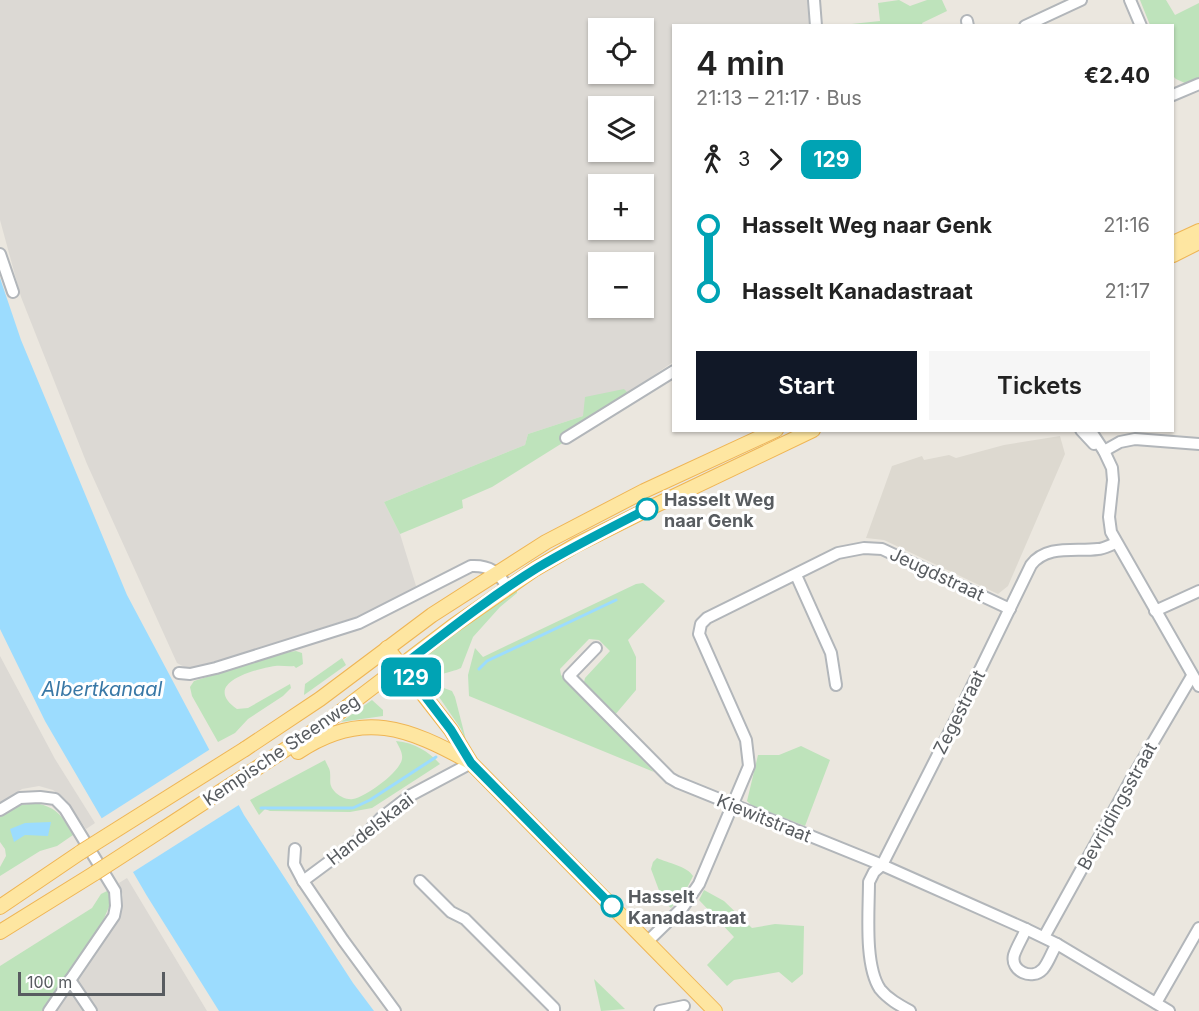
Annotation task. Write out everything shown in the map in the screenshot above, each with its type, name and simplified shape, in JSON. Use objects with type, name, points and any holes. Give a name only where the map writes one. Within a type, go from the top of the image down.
[{"type":"main road","points":[[1174,243],[1199,231]]},
{"type":"main road","points":[[1174,254],[1199,242]]},
{"type":"main road","name":"Kempische Steenweg","points":[[0,907],[81,852],[320,699],[387,648],[546,542],[634,496],[772,432]]},
{"type":"main road","name":"Kempische Steenweg","points":[[0,932],[258,769],[323,725],[453,626],[576,545],[809,432]]},
{"type":"main road","points":[[387,648],[451,730],[471,763],[715,1011]]},
{"type":"main road","points":[[258,769],[287,760],[322,738],[362,727],[398,730],[418,735],[471,763]]},
{"type":"street","points":[[814,0],[816,24]]},
{"type":"street","points":[[1029,24],[1081,0]]},
{"type":"street","points":[[1130,0],[1140,24]]},
{"type":"street","points":[[1174,95],[1199,84]]},
{"type":"street","points":[[0,254],[13,292]]},
{"type":"street","points":[[566,438],[672,372]]},
{"type":"street","points":[[1082,432],[1090,442],[1104,451]]},
{"type":"street","points":[[1091,432],[1112,468],[1109,517],[1111,532],[1199,686]]},
{"type":"street","points":[[1104,451],[1120,442],[1135,439],[1199,444]]},
{"type":"street","name":"Zegestraat","points":[[910,1011],[891,1000],[881,989],[874,976],[870,962],[869,882],[874,872],[882,865],[1035,559],[1054,551],[1100,549],[1116,543]]},
{"type":"street","name":"Jeugdstraat","points":[[732,806],[749,766],[746,740],[699,634],[701,624],[707,618],[838,553],[864,548],[882,549],[1010,609]]},
{"type":"street","points":[[180,673],[190,674],[216,668],[359,623],[471,566],[484,565],[498,572],[508,588]]},
{"type":"street","points":[[454,574],[465,578],[467,585],[462,596]]},
{"type":"street","points":[[796,575],[831,653],[836,685]]},
{"type":"street","points":[[1155,611],[1199,591]]},
{"type":"street","name":"Kiewitstraat","points":[[596,648],[569,676],[670,778],[732,806],[882,865],[1044,937],[1169,1011]]},
{"type":"street","name":"Bevrijdingsstraat","points":[[1044,937],[1129,783],[1192,676]]},
{"type":"street","name":"Handelskaai","points":[[303,881],[365,835],[381,818],[411,795],[471,763]]},
{"type":"street","points":[[0,810],[20,798],[55,799],[65,809],[115,891],[114,916],[49,1011]]},
{"type":"street","points":[[647,942],[683,907],[699,884],[732,806]]},
{"type":"street","points":[[295,849],[294,864],[303,881],[395,1011]]},
{"type":"street","points":[[420,881],[451,912],[465,919],[554,1008],[554,1011]]},
{"type":"street","points":[[1156,1003],[1199,928]]},
{"type":"street","points":[[1026,929],[1014,957],[1015,965],[1020,972],[1028,975],[1043,969],[1057,944]]},
{"type":"street","points":[[70,980],[91,1011]]},
{"type":"street","points":[[660,1011],[684,1006]]},
{"type":"shaded area","points":[[0,0],[809,0],[810,24],[672,24],[672,363],[628,393],[583,416],[528,434],[525,445],[384,502],[400,534],[417,589],[390,606],[190,670],[177,663],[87,464],[21,297],[0,220]]},
{"type":"shaded area","points":[[1060,436],[1065,454],[1008,586],[998,594],[884,540],[866,538],[892,466],[922,456],[924,460],[949,455],[956,458],[1004,445]]},
{"type":"shaded area","points":[[0,656],[55,759],[95,823],[86,829],[66,800],[53,790],[39,786],[22,789],[0,803]]},
{"type":"shaded area","points":[[127,878],[207,1011],[56,1011],[114,926],[122,908],[123,895],[119,883]]},
{"type":"green space","points":[[899,0],[910,6],[927,0],[942,0],[947,11],[922,24],[852,24],[880,21],[878,3]]},
{"type":"green space","points":[[1140,0],[1166,0],[1175,15],[1199,3],[1199,78],[1187,84],[1174,77],[1174,24],[1150,24]]},
{"type":"green space","points":[[624,389],[628,393],[624,397],[562,435],[564,442],[492,487],[462,500],[463,508],[400,534],[384,502],[525,445],[528,434],[583,416],[585,397]]},
{"type":"green space","points":[[643,583],[665,601],[628,640],[636,657],[636,690],[614,716],[583,686],[585,678],[610,651],[599,640],[589,639],[560,669],[561,675],[654,772],[469,696],[468,675],[475,648],[483,657],[636,584]]},
{"type":"green space","points":[[515,590],[517,593],[500,607],[473,637],[461,668],[424,677],[419,666],[425,656]]},
{"type":"green space","points":[[296,651],[302,653],[303,664],[296,668],[280,666],[266,668],[245,674],[228,685],[225,692],[227,700],[237,709],[248,708],[290,684],[291,688],[283,696],[248,719],[235,733],[218,742],[192,696],[190,687],[194,681]]},
{"type":"green space","points":[[342,658],[346,665],[304,695],[305,684]]},
{"type":"green space","points":[[441,687],[452,691],[455,697],[467,744],[461,729],[437,694],[436,689]]},
{"type":"green space","points":[[372,700],[383,710],[383,716],[341,722]]},
{"type":"green space","points":[[396,741],[421,748],[440,764],[372,808],[350,812],[270,811],[265,809],[259,815],[250,800],[325,760],[330,771],[333,790],[349,799],[359,797],[382,783],[400,764],[402,754]]},
{"type":"green space","points":[[801,746],[830,760],[805,826],[751,805],[747,801],[758,755],[779,755]]},
{"type":"green space","points":[[36,803],[50,807],[59,814],[73,835],[57,846],[40,851],[0,876],[0,867],[6,856],[5,849],[0,842],[0,817],[21,805]]},
{"type":"green space","points":[[657,858],[682,867],[693,876],[685,892],[671,908],[663,901],[651,869]]},
{"type":"green space","points":[[109,890],[111,902],[100,928],[42,1011],[0,1011],[0,966],[92,908],[101,894]]},
{"type":"green space","points":[[704,890],[724,901],[752,928],[775,924],[804,926],[803,974],[792,983],[779,972],[734,980],[727,986],[707,965],[734,937],[699,900]]},
{"type":"green space","points":[[594,979],[625,1009],[601,1011]]},
{"type":"water","name":"Albertkanaal","points":[[0,278],[21,340],[127,595],[244,815],[353,983],[374,1011],[219,1011],[147,896],[45,721],[0,629]]},
{"type":"water","points":[[51,822],[48,836],[25,835],[14,842],[10,829],[25,823]]},
{"type":"pier","points":[[212,748],[242,803],[130,874],[99,820]]},
{"type":"waterway","points":[[479,669],[487,661],[616,600]]},
{"type":"waterway","points":[[261,808],[353,808],[370,800],[436,757]]},
{"type":"bus line","name":"129","points":[[612,906],[471,763],[451,730],[402,666],[453,626],[535,569],[647,509]]},
{"type":"place","name":"Hasselt Weg naar Genk","points":[[647,509]]},
{"type":"place","name":"Hasselt Kanadastraat","points":[[612,906]]}]
